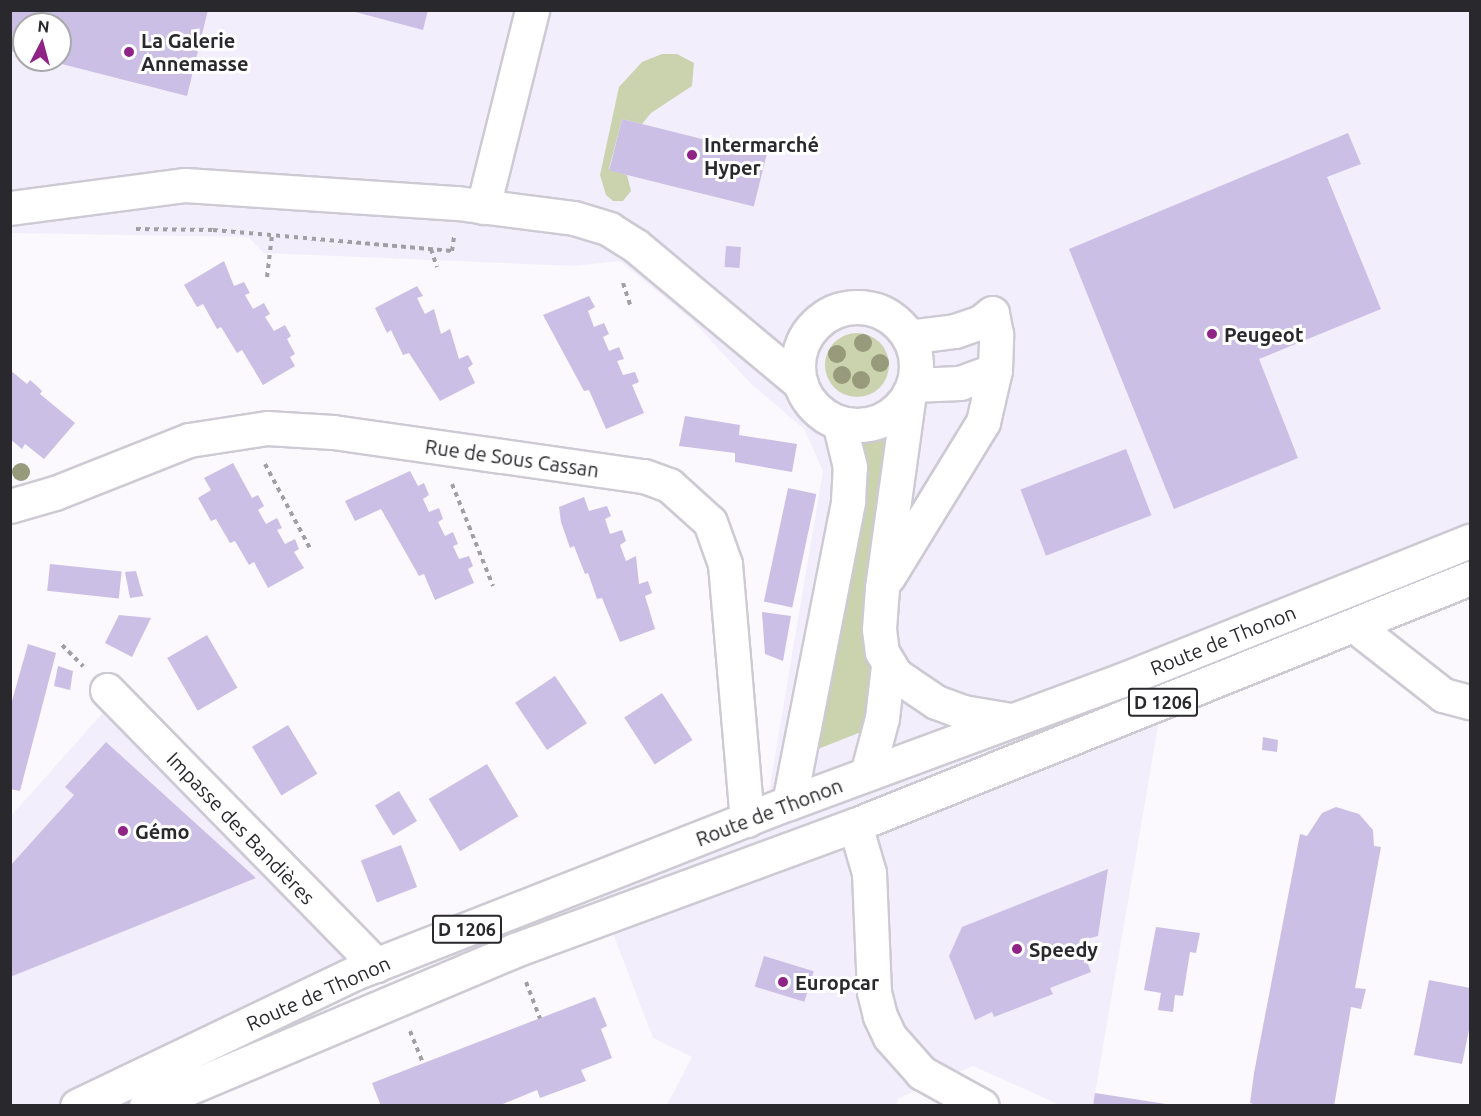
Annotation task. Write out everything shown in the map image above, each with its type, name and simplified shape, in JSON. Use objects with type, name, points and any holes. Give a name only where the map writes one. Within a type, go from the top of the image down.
[{"type":"main road","points":[[483,207],[532,10]]},
{"type":"main road","points":[[10,208],[185,185],[483,207],[574,218],[609,229],[646,254],[801,384],[817,410],[839,422],[866,424],[883,419],[911,389],[960,383],[995,370]]},
{"type":"main road","points":[[801,384],[801,348],[809,332],[829,314],[855,308],[873,310],[889,317],[908,337],[915,360],[882,588],[879,640],[888,666],[882,718],[855,825],[869,873],[874,992],[880,1016],[890,1037],[922,1073],[982,1106]]},
{"type":"main road","points":[[882,588],[983,422],[995,370],[996,334],[992,313],[981,322],[961,329],[908,337]]},
{"type":"main road","points":[[789,803],[848,501],[850,467],[839,422]]},
{"type":"main road","name":"Rue de Sous Cassan","points":[[10,506],[55,493],[189,440],[247,429],[314,430],[655,479],[679,491],[710,522],[728,586],[747,820]]},
{"type":"main road","name":"Route de Thonon","points":[[77,1106],[376,965],[789,803],[1122,680],[1470,541]]},
{"type":"main road","name":"Route de Thonon","points":[[147,1106],[514,950],[855,825],[1470,578]]},
{"type":"main road","points":[[1355,626],[1443,695],[1470,702]]},
{"type":"main road","points":[[888,666],[913,689],[943,705],[1010,720]]},
{"type":"main road","name":"Impasse des Bandières","points":[[107,690],[376,965]]},
{"type":"path","points":[[267,276],[272,235]]},
{"type":"path","points":[[431,249],[436,267]]},
{"type":"path","points":[[247,429],[311,550]]},
{"type":"path","points":[[438,447],[493,586]]},
{"type":"shaded area","points":[[11,11],[1470,11],[1470,556],[1167,674],[1093,1105],[1060,1105],[973,1066],[899,1098],[895,1105],[667,1105],[692,1057],[653,1038],[599,897],[763,827],[823,471],[804,429],[751,384],[691,319],[620,261],[573,266],[264,253],[248,237],[11,233]]},
{"type":"shaded area","points":[[107,708],[377,981],[98,1105],[11,1106],[11,816]]},
{"type":"green space","points":[[662,54],[677,54],[694,63],[692,86],[651,113],[642,124],[622,119],[609,169],[627,175],[631,191],[623,201],[613,201],[606,195],[600,175],[619,87],[642,62]]},
{"type":"green space","points":[[857,333],[875,339],[883,347],[889,365],[883,383],[875,391],[857,397],[839,391],[831,383],[825,365],[831,347],[839,339]]},
{"type":"green space","points":[[894,423],[867,716],[861,732],[813,751],[859,436]]},
{"type":"building","name":"La Galerie Annemasse","points":[[10,10],[208,10],[187,96],[72,67],[72,12],[12,12],[12,51],[10,51]]},
{"type":"building","points":[[348,10],[428,10],[423,30]]},
{"type":"building","points":[[622,119],[767,155],[754,206],[609,170]]},
{"type":"building","name":"Peugeot","points":[[1348,133],[1361,164],[1327,177],[1381,309],[1259,359],[1298,458],[1174,509],[1069,249]]},
{"type":"building","points":[[726,246],[741,247],[739,268],[725,267]]},
{"type":"building","points":[[224,261],[234,286],[244,282],[250,293],[245,295],[253,309],[264,303],[270,314],[265,317],[274,331],[285,325],[291,336],[287,339],[295,354],[290,357],[295,366],[263,385],[242,350],[237,353],[221,327],[217,329],[203,304],[197,307],[184,285]]},
{"type":"building","points":[[417,286],[423,296],[417,298],[425,314],[434,309],[441,334],[450,329],[459,359],[468,355],[473,364],[468,368],[475,383],[440,401],[409,353],[403,355],[391,330],[387,333],[375,308]]},
{"type":"building","points":[[589,296],[595,307],[588,311],[594,327],[604,323],[609,334],[603,337],[609,351],[619,347],[624,359],[617,361],[623,375],[635,372],[639,382],[632,385],[644,413],[606,429],[589,390],[584,391],[543,315]]},
{"type":"building","points":[[10,370],[27,384],[30,380],[42,391],[40,394],[75,423],[44,459],[25,444],[22,449],[10,439]]},
{"type":"building","points":[[685,416],[740,425],[739,435],[797,444],[792,472],[735,462],[735,453],[679,446]]},
{"type":"building","points":[[1126,449],[1151,515],[1046,556],[1021,489]]},
{"type":"building","points":[[233,463],[252,498],[258,495],[264,506],[258,510],[266,524],[277,518],[282,528],[277,530],[285,544],[295,539],[299,549],[294,552],[304,568],[268,588],[254,562],[249,565],[235,541],[230,543],[216,519],[211,521],[198,498],[211,490],[204,478]]},
{"type":"building","points":[[410,471],[418,486],[424,483],[429,495],[423,499],[429,512],[439,508],[443,519],[438,522],[445,536],[453,532],[458,544],[453,546],[459,559],[469,556],[473,566],[468,569],[474,583],[435,600],[424,574],[419,576],[381,509],[355,521],[345,501]]},
{"type":"building","points":[[788,488],[816,494],[792,607],[764,601]]},
{"type":"building","points":[[584,497],[589,511],[607,506],[611,516],[605,519],[610,534],[622,530],[626,541],[620,545],[626,561],[636,556],[639,584],[648,581],[652,593],[645,596],[655,629],[620,642],[602,598],[597,599],[588,573],[585,574],[574,546],[570,548],[561,522],[559,507]]},
{"type":"building","points":[[50,564],[122,572],[119,598],[47,591]]},
{"type":"building","points":[[136,571],[143,596],[130,598],[125,572]]},
{"type":"building","points":[[762,612],[791,616],[783,661],[765,654]]},
{"type":"building","points":[[119,615],[151,618],[132,657],[105,643]]},
{"type":"building","points":[[207,635],[238,688],[198,711],[167,658]]},
{"type":"building","points":[[28,644],[56,653],[20,791],[10,789],[10,708]]},
{"type":"building","points":[[58,666],[73,671],[70,690],[54,686]]},
{"type":"building","points":[[555,676],[587,723],[547,750],[515,703]]},
{"type":"building","points":[[662,693],[692,740],[655,764],[624,718]]},
{"type":"building","points":[[288,725],[317,774],[281,795],[252,747]]},
{"type":"building","points":[[1263,737],[1278,740],[1277,752],[1262,750]]},
{"type":"building","name":"Gémo","points":[[106,742],[256,878],[10,977],[10,866],[74,795],[65,787]]},
{"type":"building","points":[[487,764],[518,816],[460,851],[429,799]]},
{"type":"building","points":[[399,791],[417,821],[393,835],[375,805]]},
{"type":"building","points":[[1336,807],[1359,814],[1373,830],[1374,846],[1381,847],[1355,988],[1366,989],[1361,1009],[1351,1007],[1334,1106],[1259,1106],[1250,1103],[1254,1073],[1300,834],[1307,836],[1322,813]]},
{"type":"building","points":[[401,845],[417,887],[377,902],[361,860]]},
{"type":"building","name":"Speedy","points":[[1108,869],[1098,936],[1079,941],[1091,972],[1050,988],[1053,994],[994,1017],[992,1012],[975,1020],[949,956],[962,927]]},
{"type":"building","points":[[1156,927],[1200,933],[1196,953],[1190,952],[1183,996],[1175,995],[1173,1012],[1158,1010],[1161,993],[1144,990]]},
{"type":"building","name":"Europcar","points":[[764,956],[814,971],[804,1002],[755,987]]},
{"type":"building","points":[[1429,980],[1470,988],[1470,1025],[1462,1064],[1414,1055]]},
{"type":"building","points":[[595,997],[607,1026],[601,1029],[612,1058],[581,1070],[586,1081],[540,1098],[537,1090],[498,1106],[381,1106],[372,1083]]},
{"type":"building","points":[[1095,1093],[1166,1104],[1166,1106],[1093,1106]]},
{"type":"place","name":"La Galerie Annemasse","points":[[129,52]]},
{"type":"place","name":"Intermarché Hyper","points":[[692,155]]},
{"type":"place","name":"Peugeot","points":[[1212,334]]},
{"type":"place","name":"Gémo","points":[[123,831]]},
{"type":"place","name":"Speedy","points":[[1017,949]]},
{"type":"place","name":"Europcar","points":[[783,982]]}]
